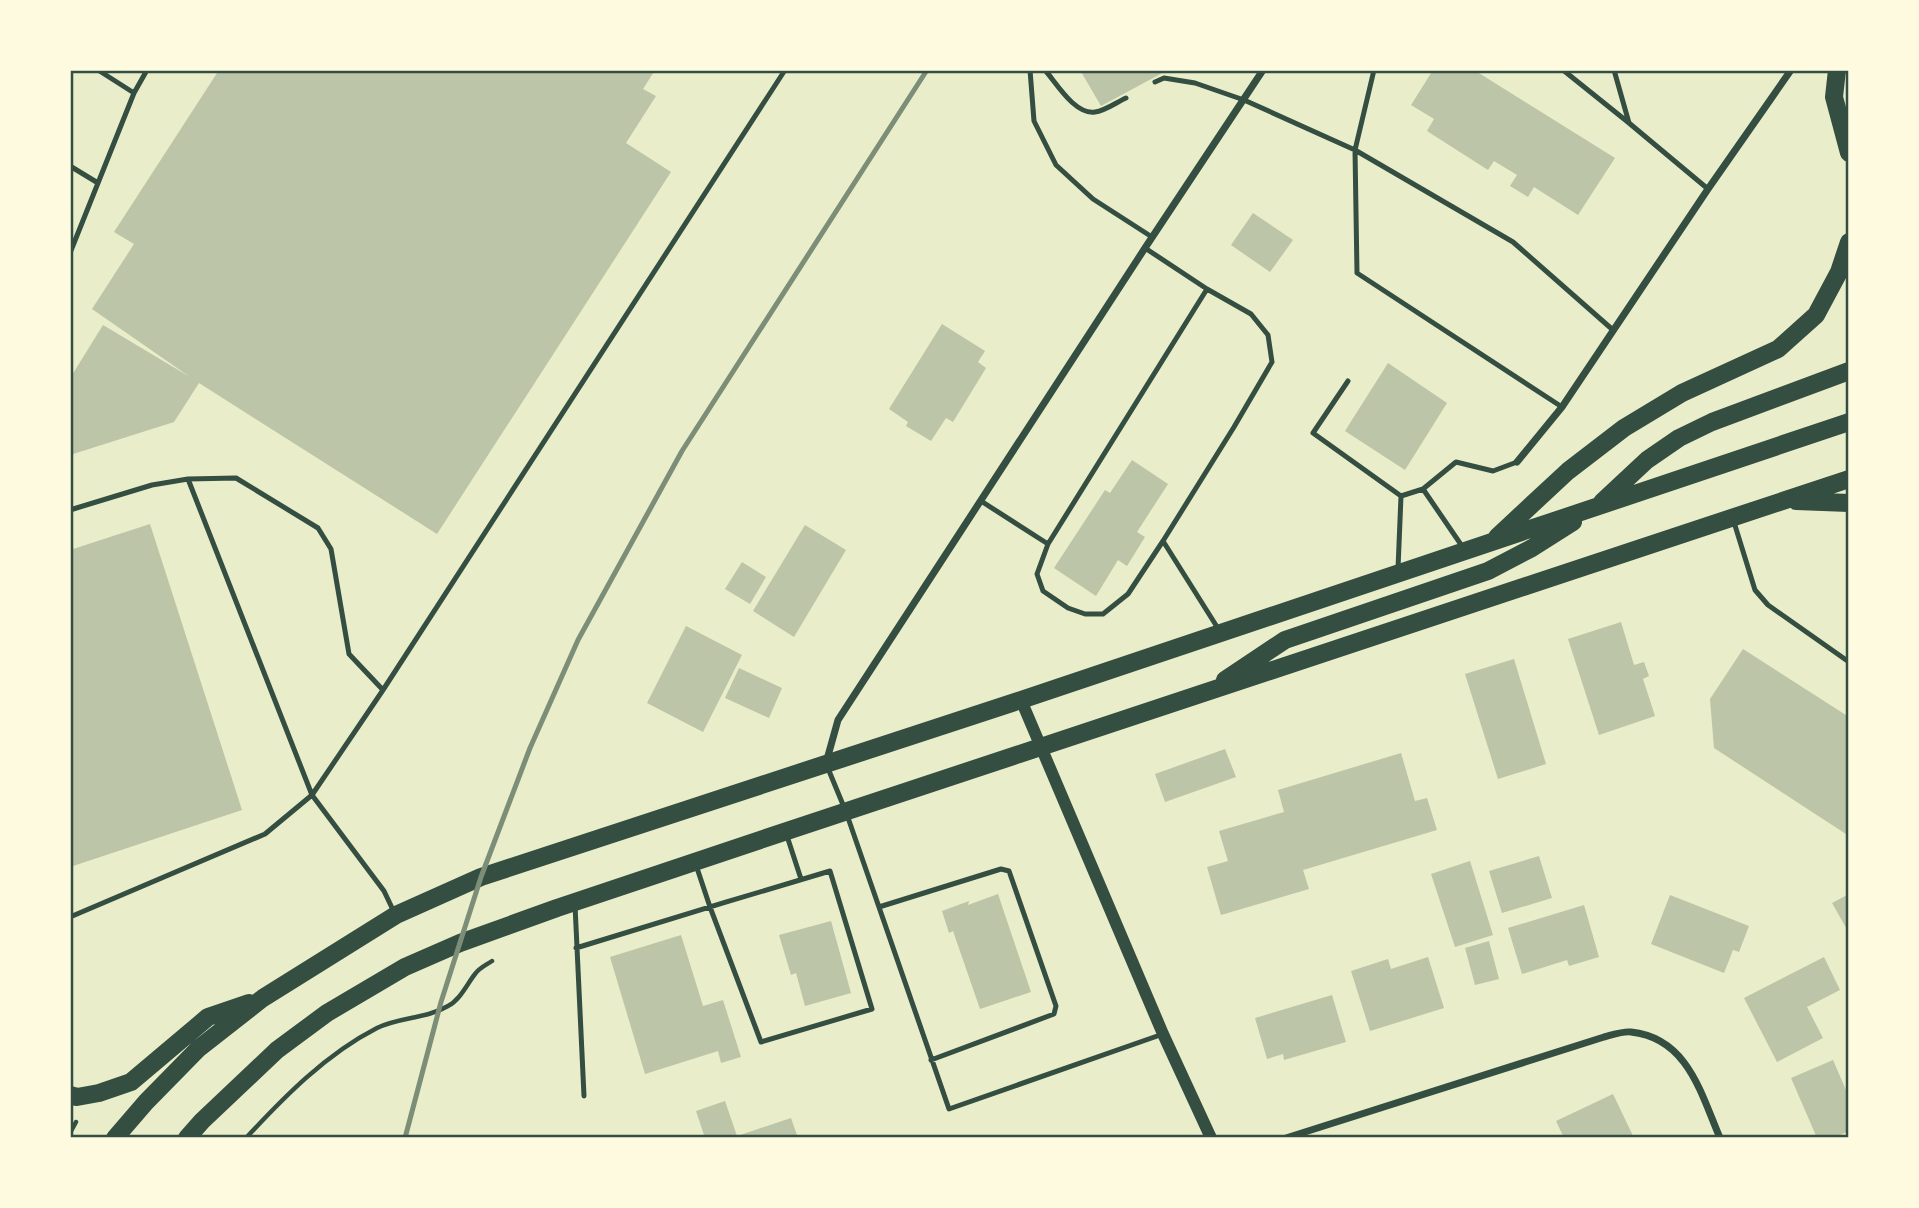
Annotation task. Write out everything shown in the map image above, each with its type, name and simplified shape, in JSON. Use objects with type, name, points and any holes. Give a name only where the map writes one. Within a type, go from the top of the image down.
[{"type":"main road","points":[[1837,70],[1834,97],[1849,153]]},
{"type":"main road","points":[[1491,543],[1568,471],[1624,428],[1682,393],[1777,349],[1816,315],[1839,272],[1849,242]]},
{"type":"main road","points":[[1208,692],[1285,639],[1488,571],[1532,548],[1599,505],[1647,460],[1679,438],[1712,422],[1849,372]]},
{"type":"main road","points":[[115,1138],[198,1049],[263,998],[396,915],[481,877],[1021,700],[1849,422]]},
{"type":"main road","points":[[187,1138],[277,1050],[338,1007],[405,967],[460,943],[695,862],[1849,480]]},
{"type":"main road","points":[[1782,501],[1849,503]]},
{"type":"main road","points":[[70,1095],[77,1097],[99,1093],[131,1082],[208,1017],[263,998]]},
{"type":"street","points":[[826,763],[838,720],[1263,70]]},
{"type":"street","points":[[1517,462],[1562,407],[1791,70]]},
{"type":"street","points":[[1021,700],[1163,1034],[1211,1138]]},
{"type":"street","points":[[1286,1138],[1591,1041],[1630,1032],[1658,1040],[1678,1054],[1692,1073],[1720,1138]]},
{"type":"lane","points":[[98,70],[134,93]]},
{"type":"lane","points":[[70,253],[134,93],[147,70]]},
{"type":"lane","points":[[70,917],[265,834],[312,795],[785,70]]},
{"type":"lane","points":[[1030,70],[1034,121],[1056,165],[1093,199],[1152,237]]},
{"type":"lane","points":[[1045,70],[1072,104],[1084,111],[1097,112],[1126,97]]},
{"type":"lane","points":[[1374,70],[1355,150],[1357,273],[1562,407]]},
{"type":"lane","points":[[1563,70],[1708,189]]},
{"type":"lane","points":[[1614,70],[1629,123]]},
{"type":"lane","points":[[1156,82],[1164,78],[1195,83],[1244,100],[1355,150],[1513,242],[1613,330]]},
{"type":"lane","points":[[70,166],[98,183]]},
{"type":"lane","points":[[1145,247],[1207,289],[1251,314],[1268,335],[1272,362],[1234,428],[1128,594],[1103,614],[1085,614],[1068,608],[1043,591],[1037,574],[1048,544],[1207,289]]},
{"type":"lane","points":[[1348,381],[1313,433],[1401,496]]},
{"type":"lane","points":[[1401,496],[1423,489],[1456,462],[1493,471],[1517,462]]},
{"type":"lane","points":[[70,510],[152,485],[188,479],[236,478],[318,528],[331,550],[349,654],[383,690]]},
{"type":"lane","points":[[188,479],[312,795],[383,891],[396,915]]},
{"type":"lane","points":[[1423,489],[1466,551]]},
{"type":"lane","points":[[1398,574],[1401,496]]},
{"type":"lane","points":[[981,501],[1048,544]]},
{"type":"lane","points":[[1732,517],[1755,590],[1768,605],[1849,662]]},
{"type":"lane","points":[[1163,541],[1221,633]]},
{"type":"lane","points":[[826,763],[846,812],[947,1107],[952,1109],[1163,1034]]},
{"type":"lane","points":[[786,832],[800,880]]},
{"type":"lane","points":[[576,948],[710,907],[830,871],[872,1009],[761,1042],[710,907],[695,862]]},
{"type":"lane","points":[[878,907],[1001,869],[1009,872],[1056,1006],[1054,1014],[931,1060]]},
{"type":"lane","points":[[575,902],[584,1096]]},
{"type":"path","points":[[246,1138],[308,1076],[354,1042],[388,1024],[439,1011],[452,1004],[477,971],[501,956]]},
{"type":"path","points":[[70,1133],[76,1124]]},
{"type":"building","points":[[219,70],[655,70],[643,89],[656,96],[626,143],[671,172],[437,534],[199,383],[174,422],[70,455],[70,376],[103,325],[190,377],[92,309],[134,244],[114,232]]},
{"type":"building","points":[[1080,70],[1168,70],[1101,106]]},
{"type":"building","points":[[1433,70],[1474,70],[1615,158],[1578,215],[1534,187],[1528,197],[1510,186],[1517,175],[1494,161],[1488,170],[1427,131],[1434,119],[1411,105]]},
{"type":"building","points":[[1253,213],[1293,240],[1270,272],[1231,245]]},
{"type":"building","points":[[942,324],[985,351],[978,362],[986,368],[953,422],[946,418],[931,441],[906,426],[908,422],[889,409]]},
{"type":"building","points":[[1388,363],[1447,403],[1405,470],[1345,431]]},
{"type":"building","points":[[1132,460],[1168,484],[1137,532],[1145,537],[1127,566],[1118,560],[1096,596],[1054,568],[1105,490],[1110,493]]},
{"type":"building","points":[[150,524],[242,810],[70,867],[70,550]]},
{"type":"building","points":[[805,525],[846,550],[794,637],[753,611]]},
{"type":"building","points":[[742,562],[766,577],[750,604],[725,589]]},
{"type":"building","points":[[1621,622],[1634,665],[1644,662],[1649,676],[1643,679],[1655,716],[1599,735],[1568,639]]},
{"type":"building","points":[[686,626],[742,655],[703,732],[647,703]]},
{"type":"building","points":[[1743,649],[1849,717],[1849,836],[1714,748],[1710,699]]},
{"type":"building","points":[[1514,659],[1546,764],[1498,779],[1465,674]]},
{"type":"building","points":[[739,668],[782,688],[769,718],[725,698]]},
{"type":"building","points":[[1225,749],[1236,777],[1165,802],[1155,774]]},
{"type":"building","points":[[1401,753],[1415,801],[1427,798],[1437,830],[1303,870],[1309,889],[1221,915],[1207,867],[1228,861],[1219,831],[1284,812],[1278,790]]},
{"type":"building","points":[[1539,856],[1552,898],[1502,913],[1489,871]]},
{"type":"building","points":[[1470,861],[1493,935],[1455,947],[1431,874]]},
{"type":"building","points":[[998,894],[1031,992],[980,1009],[953,931],[949,933],[942,911]]},
{"type":"building","points":[[1849,894],[1849,933],[1832,903]]},
{"type":"building","points":[[1670,895],[1749,926],[1739,952],[1733,950],[1724,973],[1651,944]]},
{"type":"building","points":[[1584,905],[1599,957],[1569,966],[1567,960],[1522,974],[1508,928]]},
{"type":"building","points":[[831,921],[851,993],[805,1006],[796,973],[791,975],[779,935]]},
{"type":"building","points":[[681,935],[703,1006],[723,1000],[741,1057],[721,1063],[718,1051],[645,1074],[610,957]]},
{"type":"building","points":[[1489,941],[1499,979],[1475,985],[1465,948]]},
{"type":"building","points":[[1428,957],[1444,1008],[1370,1031],[1351,971],[1388,959],[1391,969]]},
{"type":"building","points":[[1824,957],[1840,990],[1807,1007],[1823,1038],[1777,1062],[1744,998]]},
{"type":"building","points":[[1332,995],[1346,1042],[1284,1060],[1283,1054],[1267,1059],[1255,1018]]},
{"type":"building","points":[[1833,1060],[1849,1097],[1849,1131],[1833,1138],[1817,1138],[1791,1078]]},
{"type":"building","points":[[1613,1094],[1634,1138],[1564,1138],[1556,1121]]},
{"type":"building","points":[[725,1101],[737,1136],[791,1118],[798,1138],[705,1138],[696,1111]]},
{"type":"railway","points":[[405,1138],[441,1002],[481,877],[530,748],[578,640],[682,451],[927,70]]}]
